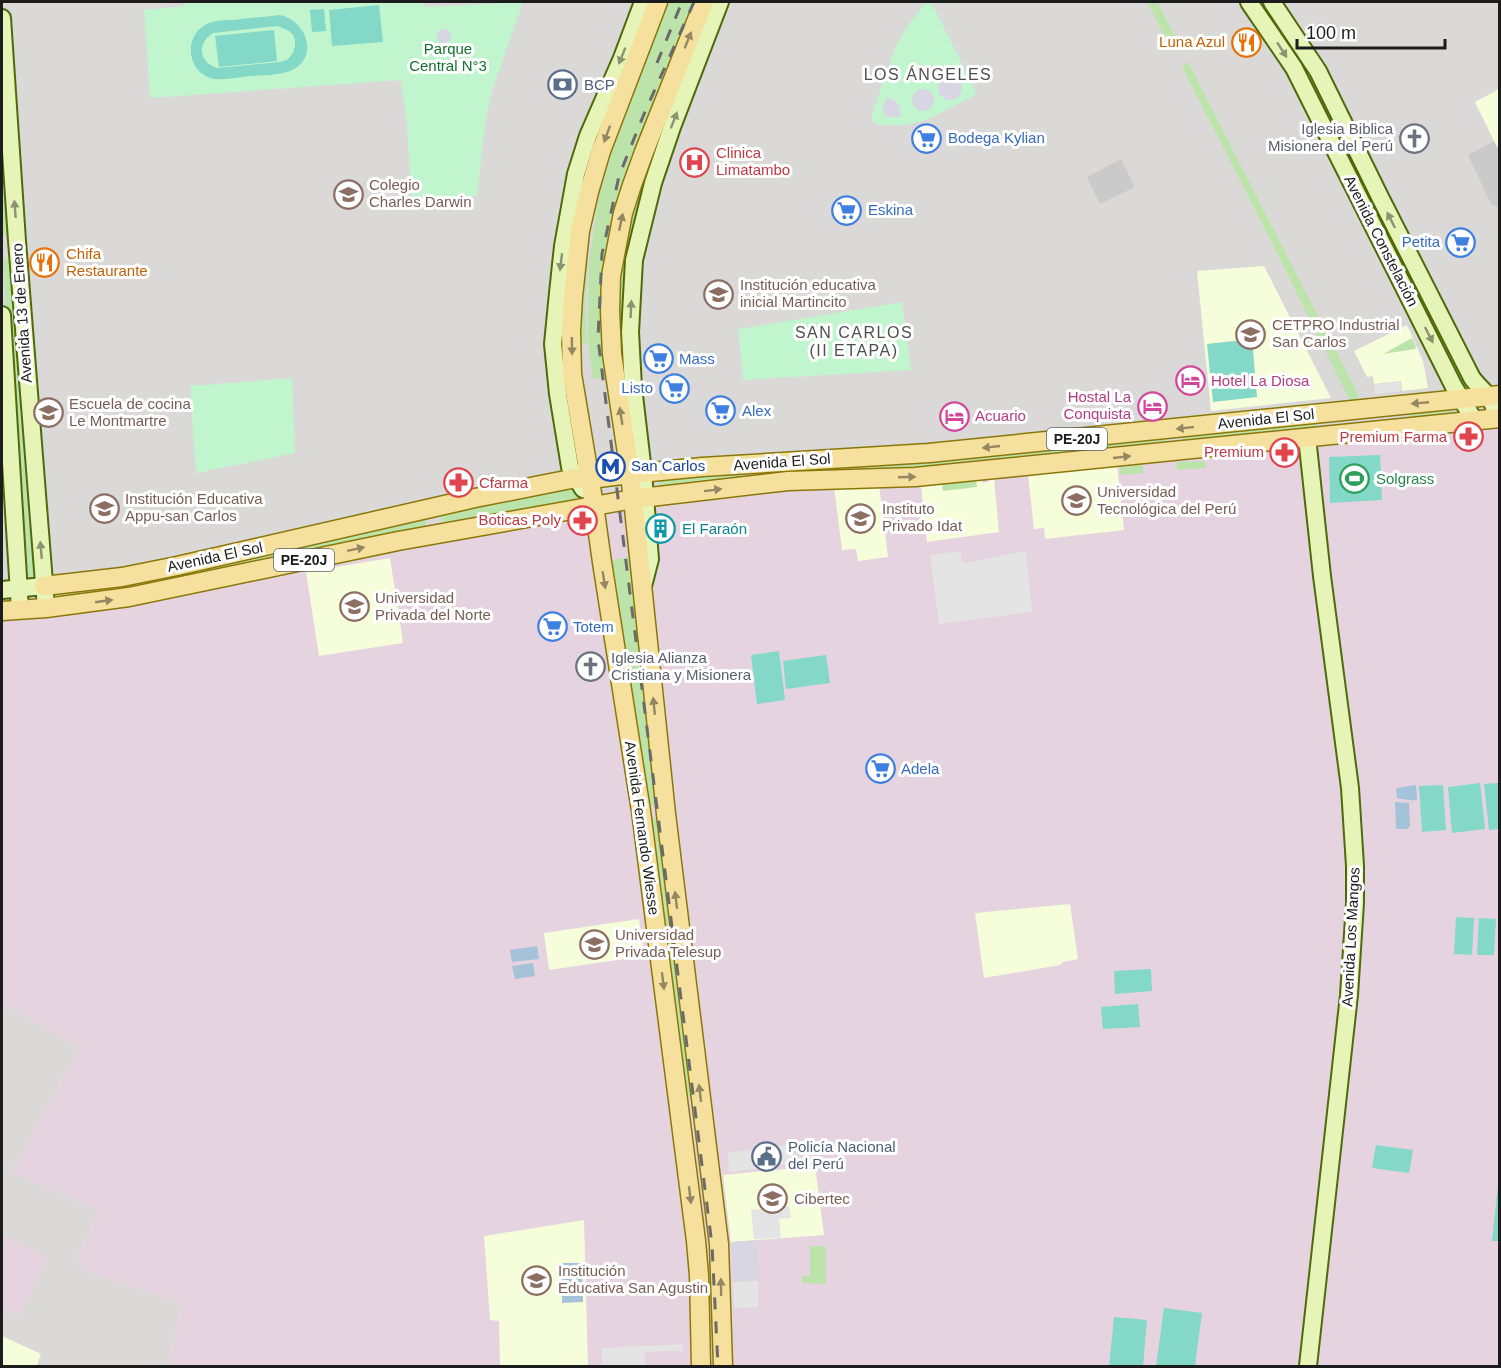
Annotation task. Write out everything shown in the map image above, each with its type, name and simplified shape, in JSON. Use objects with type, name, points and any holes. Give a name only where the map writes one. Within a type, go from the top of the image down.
[{"type":"main road","points":[[583,479],[570,467],[558,394],[554,344],[558,293],[576,174],[588,136],[622,58],[642,2]]},
{"type":"main road","name":"Avenida Fernando Wiesse","points":[[658,2],[601,151],[589,192],[580,231],[573,297],[572,374],[583,479],[594,506],[641,811],[699,1275],[700,1366]]},
{"type":"main road","name":"Avenida Fernando Wiesse","points":[[704,2],[622,213],[611,276],[610,311],[612,354],[636,473],[642,587],[665,808],[719,1244],[723,1366]]},
{"type":"main road","points":[[636,473],[630,332],[634,260],[653,183],[720,2]]},
{"type":"main road","name":"Avenida Constelación","points":[[1249,2],[1294,68],[1460,399],[1473,420]]},
{"type":"main road","name":"Avenida Constelación","points":[[1272,2],[1318,71],[1472,378],[1494,395],[1493,403],[1497,418]]},
{"type":"main road","name":"Avenida 13 de Enero","points":[[2,18],[46,608]]},
{"type":"main road","name":"Avenida 13 de Enero","points":[[2,315],[19,589],[11,611]]},
{"type":"main road","name":"Avenida El Sol","points":[[2,591],[122,577],[429,509],[583,479],[636,473],[941,452],[1494,395]]},
{"type":"main road","name":"Avenida El Sol","points":[[11,611],[129,597],[398,541],[639,499],[788,481],[915,477],[1497,418]]},
{"type":"main road","name":"Avenida Los Mangos","points":[[1307,437],[1322,576],[1350,788],[1355,866],[1349,995],[1308,1366]]},
{"type":"main road","points":[[429,509],[436,534]]},
{"type":"main road","points":[[687,1171],[709,1168]]},
{"type":"main road","points":[[700,1318],[722,1318]]},
{"type":"shaded area","points":[[2,2],[1499,2],[1499,409],[1031,455],[127,588],[2,599]]},
{"type":"shaded area","points":[[379,5],[383,42],[332,46],[329,10]]},
{"type":"shaded area","points":[[324,9],[326,31],[312,32],[310,10]]},
{"type":"shaded area","points":[[280,15],[297,24],[306,40],[305,57],[292,70],[275,74],[218,79],[202,74],[196,68],[191,52],[194,36],[207,24],[220,20]],"holes":[[[278,26],[289,31],[295,40],[293,53],[287,60],[280,62],[218,68],[207,62],[202,53],[204,42],[213,33]]]},
{"type":"shaded area","points":[[441,29],[447,29],[451,36],[447,43],[441,43],[437,39],[437,33]]},
{"type":"shaded area","points":[[274,30],[277,61],[219,67],[215,36]]},
{"type":"shaded area","points":[[950,76],[955,77],[961,83],[961,93],[955,99],[950,100],[945,99],[939,93],[938,88],[939,83],[945,77]]},
{"type":"shaded area","points":[[923,89],[931,92],[934,100],[931,108],[923,111],[915,108],[912,100],[915,92]]},
{"type":"shaded area","points":[[1499,89],[1499,151],[1475,102]]},
{"type":"shaded area","points":[[887,97],[896,101],[900,107],[901,117],[887,117],[884,114],[882,109]]},
{"type":"shaded area","name":"Iglesia Biblica Misionera del Perú","points":[[1423,124],[1431,140],[1405,152],[1397,136]]},
{"type":"shaded area","points":[[1494,141],[1499,151],[1499,205],[1497,207],[1491,204],[1468,155]]},
{"type":"shaded area","points":[[1121,159],[1135,187],[1100,204],[1087,177]]},
{"type":"shaded area","name":"CETPRO Industrial San Carlos","points":[[1264,266],[1331,398],[1211,411],[1197,271]]},
{"type":"shaded area","points":[[1407,325],[1423,361],[1428,388],[1402,391],[1401,381],[1374,384],[1373,376],[1367,377],[1354,351]]},
{"type":"shaded area","points":[[1252,339],[1257,397],[1213,402],[1207,344]]},
{"type":"shaded area","points":[[1400,382],[1401,391],[1375,394],[1374,385]]},
{"type":"shaded area","points":[[1499,409],[1499,1366],[168,1366],[182,1303],[84,1270],[77,1259],[99,1211],[12,1172],[80,1047],[2,1003],[2,599],[127,588],[571,495],[1031,455]]},
{"type":"shaded area","name":"Solgrass","points":[[1380,455],[1382,500],[1330,503],[1329,457]]},
{"type":"shaded area","name":"Universidad Tecnológica del Perú","points":[[1117,464],[1124,530],[1045,539],[1044,528],[1034,529],[1028,475]]},
{"type":"shaded area","points":[[981,479],[983,483],[994,479],[999,532],[927,542],[921,486]]},
{"type":"shaded area","name":"Instituto Privado Idat","points":[[879,484],[888,557],[858,561],[856,549],[842,550],[834,487]]},
{"type":"shaded area","points":[[960,551],[965,563],[1026,551],[1032,612],[939,624],[930,555]]},
{"type":"shaded area","name":"Universidad Privada del Norte","points":[[390,558],[403,643],[319,656],[306,572]]},
{"type":"shaded area","points":[[779,651],[785,700],[757,704],[751,655]]},
{"type":"shaded area","points":[[826,655],[830,683],[786,689],[783,661]]},
{"type":"shaded area","points":[[1480,783],[1485,829],[1452,833],[1448,787]]},
{"type":"shaded area","points":[[1499,783],[1499,829],[1489,830],[1484,784]]},
{"type":"shaded area","points":[[1416,785],[1417,800],[1397,798],[1396,788]]},
{"type":"shaded area","points":[[1443,785],[1446,830],[1422,832],[1419,786]]},
{"type":"shaded area","points":[[1395,802],[1409,803],[1410,826],[1407,829],[1396,828]]},
{"type":"shaded area","points":[[1070,904],[1078,959],[1063,962],[1060,965],[984,978],[975,913]]},
{"type":"shaded area","points":[[1456,917],[1474,918],[1472,955],[1454,954]]},
{"type":"shaded area","points":[[1479,918],[1496,919],[1494,955],[1477,955]]},
{"type":"shaded area","name":"Universidad Privada Telesup","points":[[639,919],[644,956],[549,970],[544,933]]},
{"type":"shaded area","points":[[537,946],[539,959],[512,962],[510,950]]},
{"type":"shaded area","points":[[533,963],[535,976],[515,979],[512,966]]},
{"type":"shaded area","points":[[1151,969],[1152,991],[1115,994],[1114,971]]},
{"type":"shaded area","points":[[2,1003],[80,1047],[12,1172],[99,1211],[77,1259],[84,1270],[182,1303],[168,1366],[2,1366],[2,1309],[20,1316],[46,1257],[2,1236]]},
{"type":"shaded area","points":[[1138,1004],[1140,1027],[1103,1029],[1101,1007]]},
{"type":"shaded area","points":[[791,1144],[794,1163],[729,1172],[728,1153]]},
{"type":"shaded area","points":[[1376,1145],[1413,1150],[1409,1173],[1372,1168]]},
{"type":"shaded area","name":"Cibertec","points":[[815,1166],[824,1235],[731,1242],[723,1175]]},
{"type":"shaded area","points":[[1499,1175],[1500,1241],[1492,1241]]},
{"type":"shaded area","points":[[789,1206],[791,1218],[779,1219],[781,1238],[754,1239],[751,1210]]},
{"type":"shaded area","name":"Institución Educativa San Agustin","points":[[584,1220],[588,1366],[500,1366],[499,1321],[490,1320],[484,1236]]},
{"type":"shaded area","points":[[2,1236],[47,1257],[20,1316],[2,1309]]},
{"type":"shaded area","points":[[757,1240],[758,1280],[733,1281],[732,1242]]},
{"type":"shaded area","points":[[562,1263],[582,1263],[583,1302],[562,1303]]},
{"type":"shaded area","points":[[758,1281],[758,1307],[734,1308],[733,1282]]},
{"type":"shaded area","points":[[1164,1308],[1202,1313],[1195,1366],[1156,1366]]},
{"type":"shaded area","points":[[1114,1317],[1147,1320],[1143,1366],[1109,1366]]},
{"type":"shaded area","points":[[2,1336],[41,1354],[37,1366],[2,1366]]},
{"type":"shaded area","points":[[683,1344],[683,1351],[645,1352],[645,1366],[602,1366],[602,1348]]},
{"type":"green space","name":"Parque Central N°3","points":[[185,2],[419,2],[427,7],[523,2],[492,91],[485,124],[477,196],[412,203],[401,80],[150,98],[144,10],[185,6]]},
{"type":"green space","points":[[668,2],[697,2],[624,190],[604,351],[605,378],[593,379],[588,343],[588,306],[589,265],[597,204],[613,149]]},
{"type":"green space","points":[[926,2],[931,2],[977,94],[927,120],[906,125],[878,125],[872,121],[872,114],[895,48],[906,28]]},
{"type":"green space","points":[[1147,2],[1157,2],[1180,48],[1171,49]]},
{"type":"green space","points":[[1274,17],[1297,44],[1473,389],[1462,392],[1269,21]]},
{"type":"green space","points":[[1186,63],[1189,64],[1359,396],[1352,402],[1183,69]]},
{"type":"green space","points":[[2,75],[10,234],[4,235],[2,234]]},
{"type":"green space","points":[[638,174],[646,177],[629,239],[625,281],[631,448],[616,345],[618,248]]},
{"type":"green space","points":[[4,259],[11,259],[36,576],[30,578],[25,575]]},
{"type":"green space","points":[[582,260],[588,262],[585,305],[587,344],[578,344]]},
{"type":"green space","points":[[902,302],[911,370],[743,380],[738,329]]},
{"type":"green space","points":[[1412,338],[1415,349],[1383,354]]},
{"type":"green space","points":[[292,378],[295,453],[196,473],[190,386]]},
{"type":"green space","points":[[1452,405],[1453,415],[1411,420],[1409,408]]},
{"type":"green space","points":[[1315,421],[1317,430],[1184,444],[1182,436]]},
{"type":"green space","points":[[1166,437],[1167,446],[904,473],[760,476],[759,470]]},
{"type":"green space","points":[[1205,461],[1206,468],[1177,470],[1177,462]]},
{"type":"green space","points":[[1143,465],[1143,473],[1121,475],[1120,467]]},
{"type":"green space","points":[[739,470],[740,481],[659,493],[659,475]]},
{"type":"green space","points":[[976,480],[977,487],[943,491],[942,484]]},
{"type":"green space","points":[[580,487],[584,497],[582,499],[446,527],[441,516],[445,514]]},
{"type":"green space","points":[[421,518],[425,520],[426,527],[144,591],[56,599],[57,591]]},
{"type":"green space","points":[[630,557],[658,801],[656,805],[647,806],[612,560]]},
{"type":"green space","points":[[658,818],[693,1096],[685,1097],[651,819]]},
{"type":"green space","points":[[810,1246],[826,1246],[826,1284],[802,1283],[802,1276],[810,1276]]},
{"type":"railway","points":[[657,63],[682,2]]},
{"type":"railway","points":[[694,2],[619,176],[602,254],[598,339],[712,1245],[718,1366]]},
{"type":"place","name":"Luna Azul","points":[[1246,42]]},
{"type":"place","name":"BCP","points":[[563,85]]},
{"type":"place","name":"Bodega Kylian","points":[[927,138]]},
{"type":"place","name":"Iglesia Biblica Misionera del Perú","points":[[1414,138]]},
{"type":"place","name":"Clinica Limatambo","points":[[695,162]]},
{"type":"place","name":"Colegio Charles Darwin","points":[[348,194]]},
{"type":"place","name":"Eskina","points":[[847,210]]},
{"type":"place","name":"Petita","points":[[1461,242]]},
{"type":"place","name":"Chifa Restaurante","points":[[45,263]]},
{"type":"place","name":"Institución educativa inicial Martincito","points":[[719,294]]},
{"type":"place","name":"CETPRO Industrial San Carlos","points":[[1251,334]]},
{"type":"place","name":"Mass","points":[[658,359]]},
{"type":"place","name":"Hotel La Diosa","points":[[1190,381]]},
{"type":"place","name":"Listo","points":[[674,388]]},
{"type":"place","name":"Hostal La Conquista","points":[[1152,406]]},
{"type":"place","name":"Alex","points":[[721,411]]},
{"type":"place","name":"Escuela de cocina Le Montmartre","points":[[48,413]]},
{"type":"place","name":"Acuario","points":[[954,416]]},
{"type":"place","name":"Premium Farma","points":[[1468,437]]},
{"type":"place","name":"Premium","points":[[1285,452]]},
{"type":"place","name":"San Carlos","points":[[610,466]]},
{"type":"place","name":"Solgrass","points":[[1355,479]]},
{"type":"place","name":"Cfarma","points":[[458,483]]},
{"type":"place","name":"Universidad Tecnológica del Perú","points":[[1076,501]]},
{"type":"place","name":"Institución Educativa Appu-san Carlos","points":[[104,508]]},
{"type":"place","name":"Instituto Privado Idat","points":[[861,518]]},
{"type":"place","name":"Boticas Poly","points":[[582,520]]},
{"type":"place","name":"El Faraón","points":[[661,529]]},
{"type":"place","name":"Universidad Privada del Norte","points":[[354,607]]},
{"type":"place","name":"Totem","points":[[552,627]]},
{"type":"place","name":"Iglesia Alianza Cristiana y Misionera","points":[[590,667]]},
{"type":"place","name":"Adela","points":[[880,769]]},
{"type":"place","name":"Universidad Privada Telesup","points":[[594,944]]},
{"type":"place","name":"Policía Nacional del Perú","points":[[767,1156]]},
{"type":"place","name":"Cibertec","points":[[773,1199]]},
{"type":"place","name":"Institución Educativa San Agustin","points":[[537,1280]]},
{"type":"district","name":"LOS ÁNGELES","points":[[928,74]]},
{"type":"district","name":"SAN CARLOS (II ETAPA)","points":[[854,341]]}]
